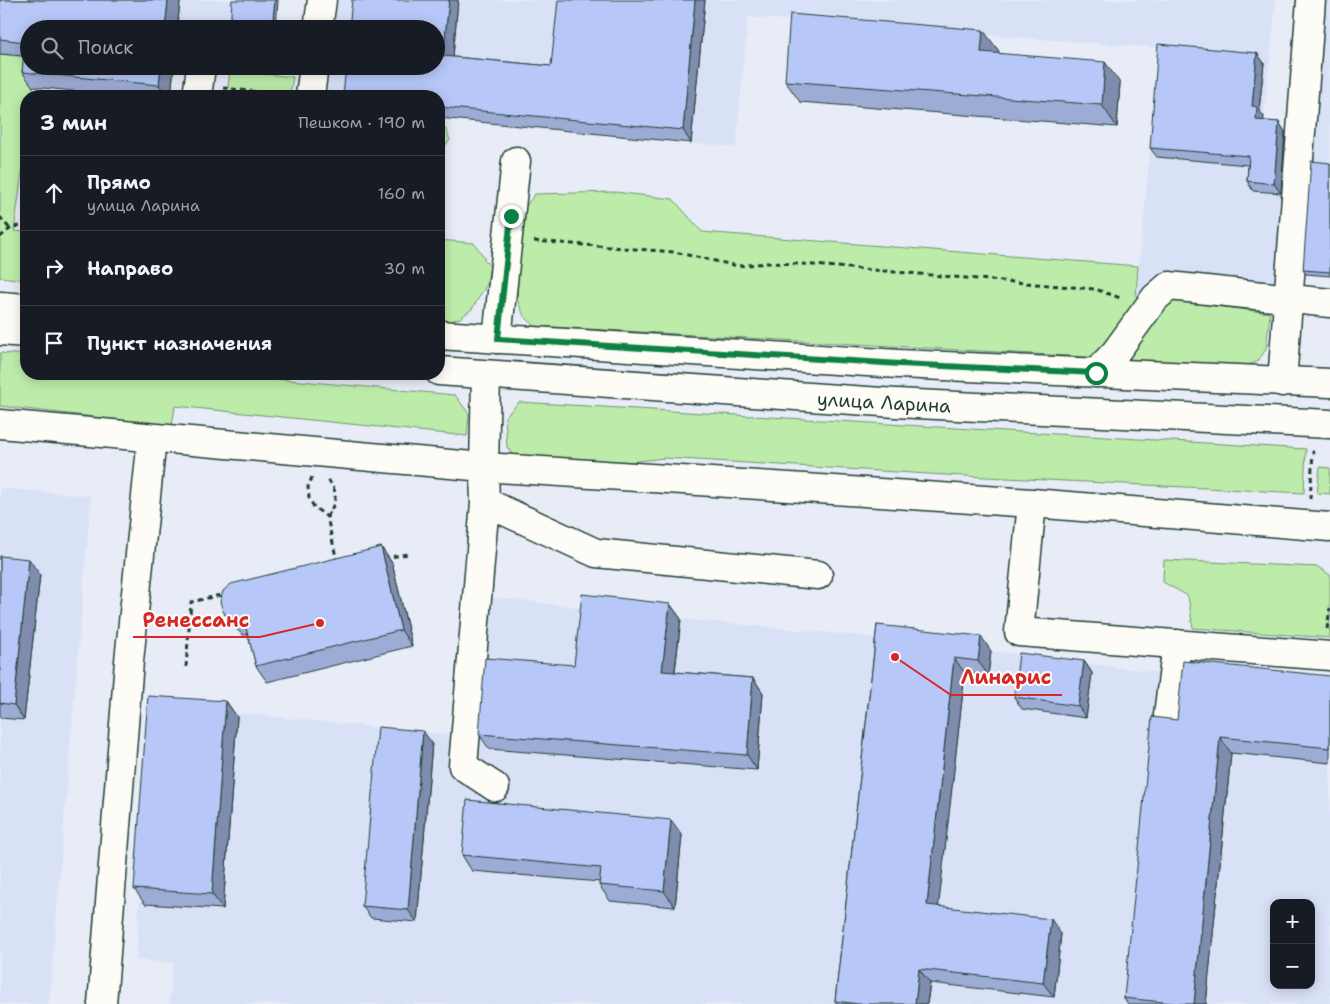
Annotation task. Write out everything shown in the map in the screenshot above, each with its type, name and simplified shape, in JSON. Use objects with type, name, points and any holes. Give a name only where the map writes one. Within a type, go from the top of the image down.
[{"type":"main road","points":[[319,20],[322,0]]},
{"type":"main road","points":[[1282,382],[1311,0]]},
{"type":"main road","points":[[303,90],[310,75]]},
{"type":"main road","points":[[498,339],[516,161]]},
{"type":"main road","points":[[1096,373],[1115,353],[1155,298],[1169,286],[1330,303]]},
{"type":"main road","points":[[0,306],[20,308]]},
{"type":"main road","points":[[0,331],[20,333]]},
{"type":"main road","name":"улица Ларина","points":[[445,335],[900,364],[1330,384]]},
{"type":"main road","name":"улица Ларина","points":[[445,372],[896,403],[1330,424]]},
{"type":"main road","points":[[486,375],[485,502],[463,766],[496,787]]},
{"type":"main road","points":[[0,424],[484,467],[1032,503],[1330,527]]},
{"type":"main road","points":[[102,1004],[129,661],[152,438]]},
{"type":"main road","points":[[485,502],[596,553],[818,575]]},
{"type":"main road","points":[[1032,503],[1018,632],[1177,644],[1328,643]]},
{"type":"main road","points":[[1168,715],[1177,644]]},
{"type":"path","points":[[199,83],[253,90]]},
{"type":"path","points":[[0,218],[10,229]]},
{"type":"path","points":[[0,238],[10,229],[20,225]]},
{"type":"path","points":[[508,239],[674,252],[738,266],[767,263],[802,264],[1095,289],[1149,307]]},
{"type":"path","points":[[1310,500],[1313,452],[1321,452]]},
{"type":"path","points":[[318,472],[311,478],[308,487],[309,498],[314,507],[327,517],[338,566]]},
{"type":"path","points":[[325,477],[335,490],[336,502],[327,517]]},
{"type":"path","points":[[382,558],[408,554]]},
{"type":"path","points":[[186,667],[191,602],[228,593]]},
{"type":"path","points":[[1328,643],[1330,608]]},
{"type":"shaded area","points":[[0,0],[278,0],[277,20],[20,20]]},
{"type":"shaded area","points":[[338,0],[1276,0],[1263,130],[1289,132],[1284,194],[1270,313],[1136,296],[1160,48],[748,17],[736,147],[691,143],[445,97],[445,90],[327,90],[329,75],[445,75],[445,20],[335,20]]},
{"type":"shaded area","points":[[1322,0],[1330,0],[1330,167],[1308,165]]},
{"type":"shaded area","points":[[0,488],[91,496],[49,1004],[0,1004]]},
{"type":"shaded area","points":[[462,594],[681,619],[852,635],[1194,677],[1330,690],[1330,1004],[169,1004],[173,963],[136,960],[151,704],[450,735]]},
{"type":"green space","points":[[0,54],[20,56],[20,75],[34,75],[33,90],[20,90],[20,187],[14,231],[20,232],[20,279],[0,277]]},
{"type":"green space","points":[[229,75],[293,77],[291,90],[228,90]]},
{"type":"green space","points":[[445,129],[446,129],[450,140],[445,146]]},
{"type":"green space","points":[[615,192],[673,199],[702,232],[1138,266],[1136,296],[1270,313],[1266,349],[1258,361],[1247,366],[535,326],[524,316],[517,299],[520,248],[512,224],[535,194]]},
{"type":"green space","points":[[445,241],[474,243],[490,266],[487,284],[472,309],[460,318],[445,322]]},
{"type":"green space","points":[[0,353],[20,355],[20,380],[289,380],[455,395],[469,414],[467,436],[175,406],[172,426],[0,406]]},
{"type":"green space","points":[[519,402],[1306,449],[1304,493],[946,475],[664,458],[596,466],[516,459],[507,447],[505,417]]},
{"type":"green space","points":[[1320,467],[1330,468],[1330,494],[1317,493]]},
{"type":"green space","points":[[1164,560],[1318,567],[1330,575],[1330,638],[1193,628],[1188,596],[1163,582]]},
{"type":"building","points":[[0,0],[168,0],[166,20],[20,20],[20,41],[0,39]]},
{"type":"building","points":[[232,0],[275,0],[273,20],[231,20]]},
{"type":"building","points":[[352,0],[449,0],[445,37],[445,20],[350,20]]},
{"type":"building","points":[[558,0],[695,0],[683,130],[445,108],[445,90],[344,90],[345,75],[445,75],[445,56],[551,66]]},
{"type":"building","points":[[790,14],[983,30],[981,52],[1105,62],[1102,105],[785,81]]},
{"type":"building","points":[[1158,44],[1257,53],[1252,106],[1257,107],[1256,120],[1279,122],[1274,184],[1247,181],[1249,156],[1150,148]]},
{"type":"building","points":[[54,75],[160,75],[159,85]]},
{"type":"building","points":[[1311,161],[1330,163],[1330,272],[1303,270]]},
{"type":"building","points":[[381,547],[401,630],[256,666],[244,620],[232,619],[224,613],[220,602],[223,591],[231,584]]},
{"type":"building","points":[[0,556],[29,559],[14,705],[0,703]]},
{"type":"building","points":[[582,594],[670,604],[662,671],[753,678],[747,755],[479,734],[485,658],[574,665]]},
{"type":"building","points":[[877,625],[981,636],[978,661],[954,658],[927,905],[1051,919],[1043,983],[919,969],[915,1004],[858,1004],[835,1001]]},
{"type":"building","points":[[1019,653],[1084,661],[1078,706],[1014,697]]},
{"type":"building","points":[[1183,661],[1330,676],[1330,748],[1220,737],[1194,1004],[1124,998],[1152,717],[1177,720]]},
{"type":"building","points":[[148,696],[226,701],[212,894],[134,889]]},
{"type":"building","points":[[378,727],[423,731],[408,910],[362,906]]},
{"type":"building","points":[[467,800],[671,820],[664,891],[599,885],[601,868],[462,855]]},
{"type":"place","name":"Ренессанс","points":[[320,623]]},
{"type":"place","name":"Линарис","points":[[895,657]]},
{"type":"route","points":[[511,216],[498,339],[900,364],[1096,373]]}]
